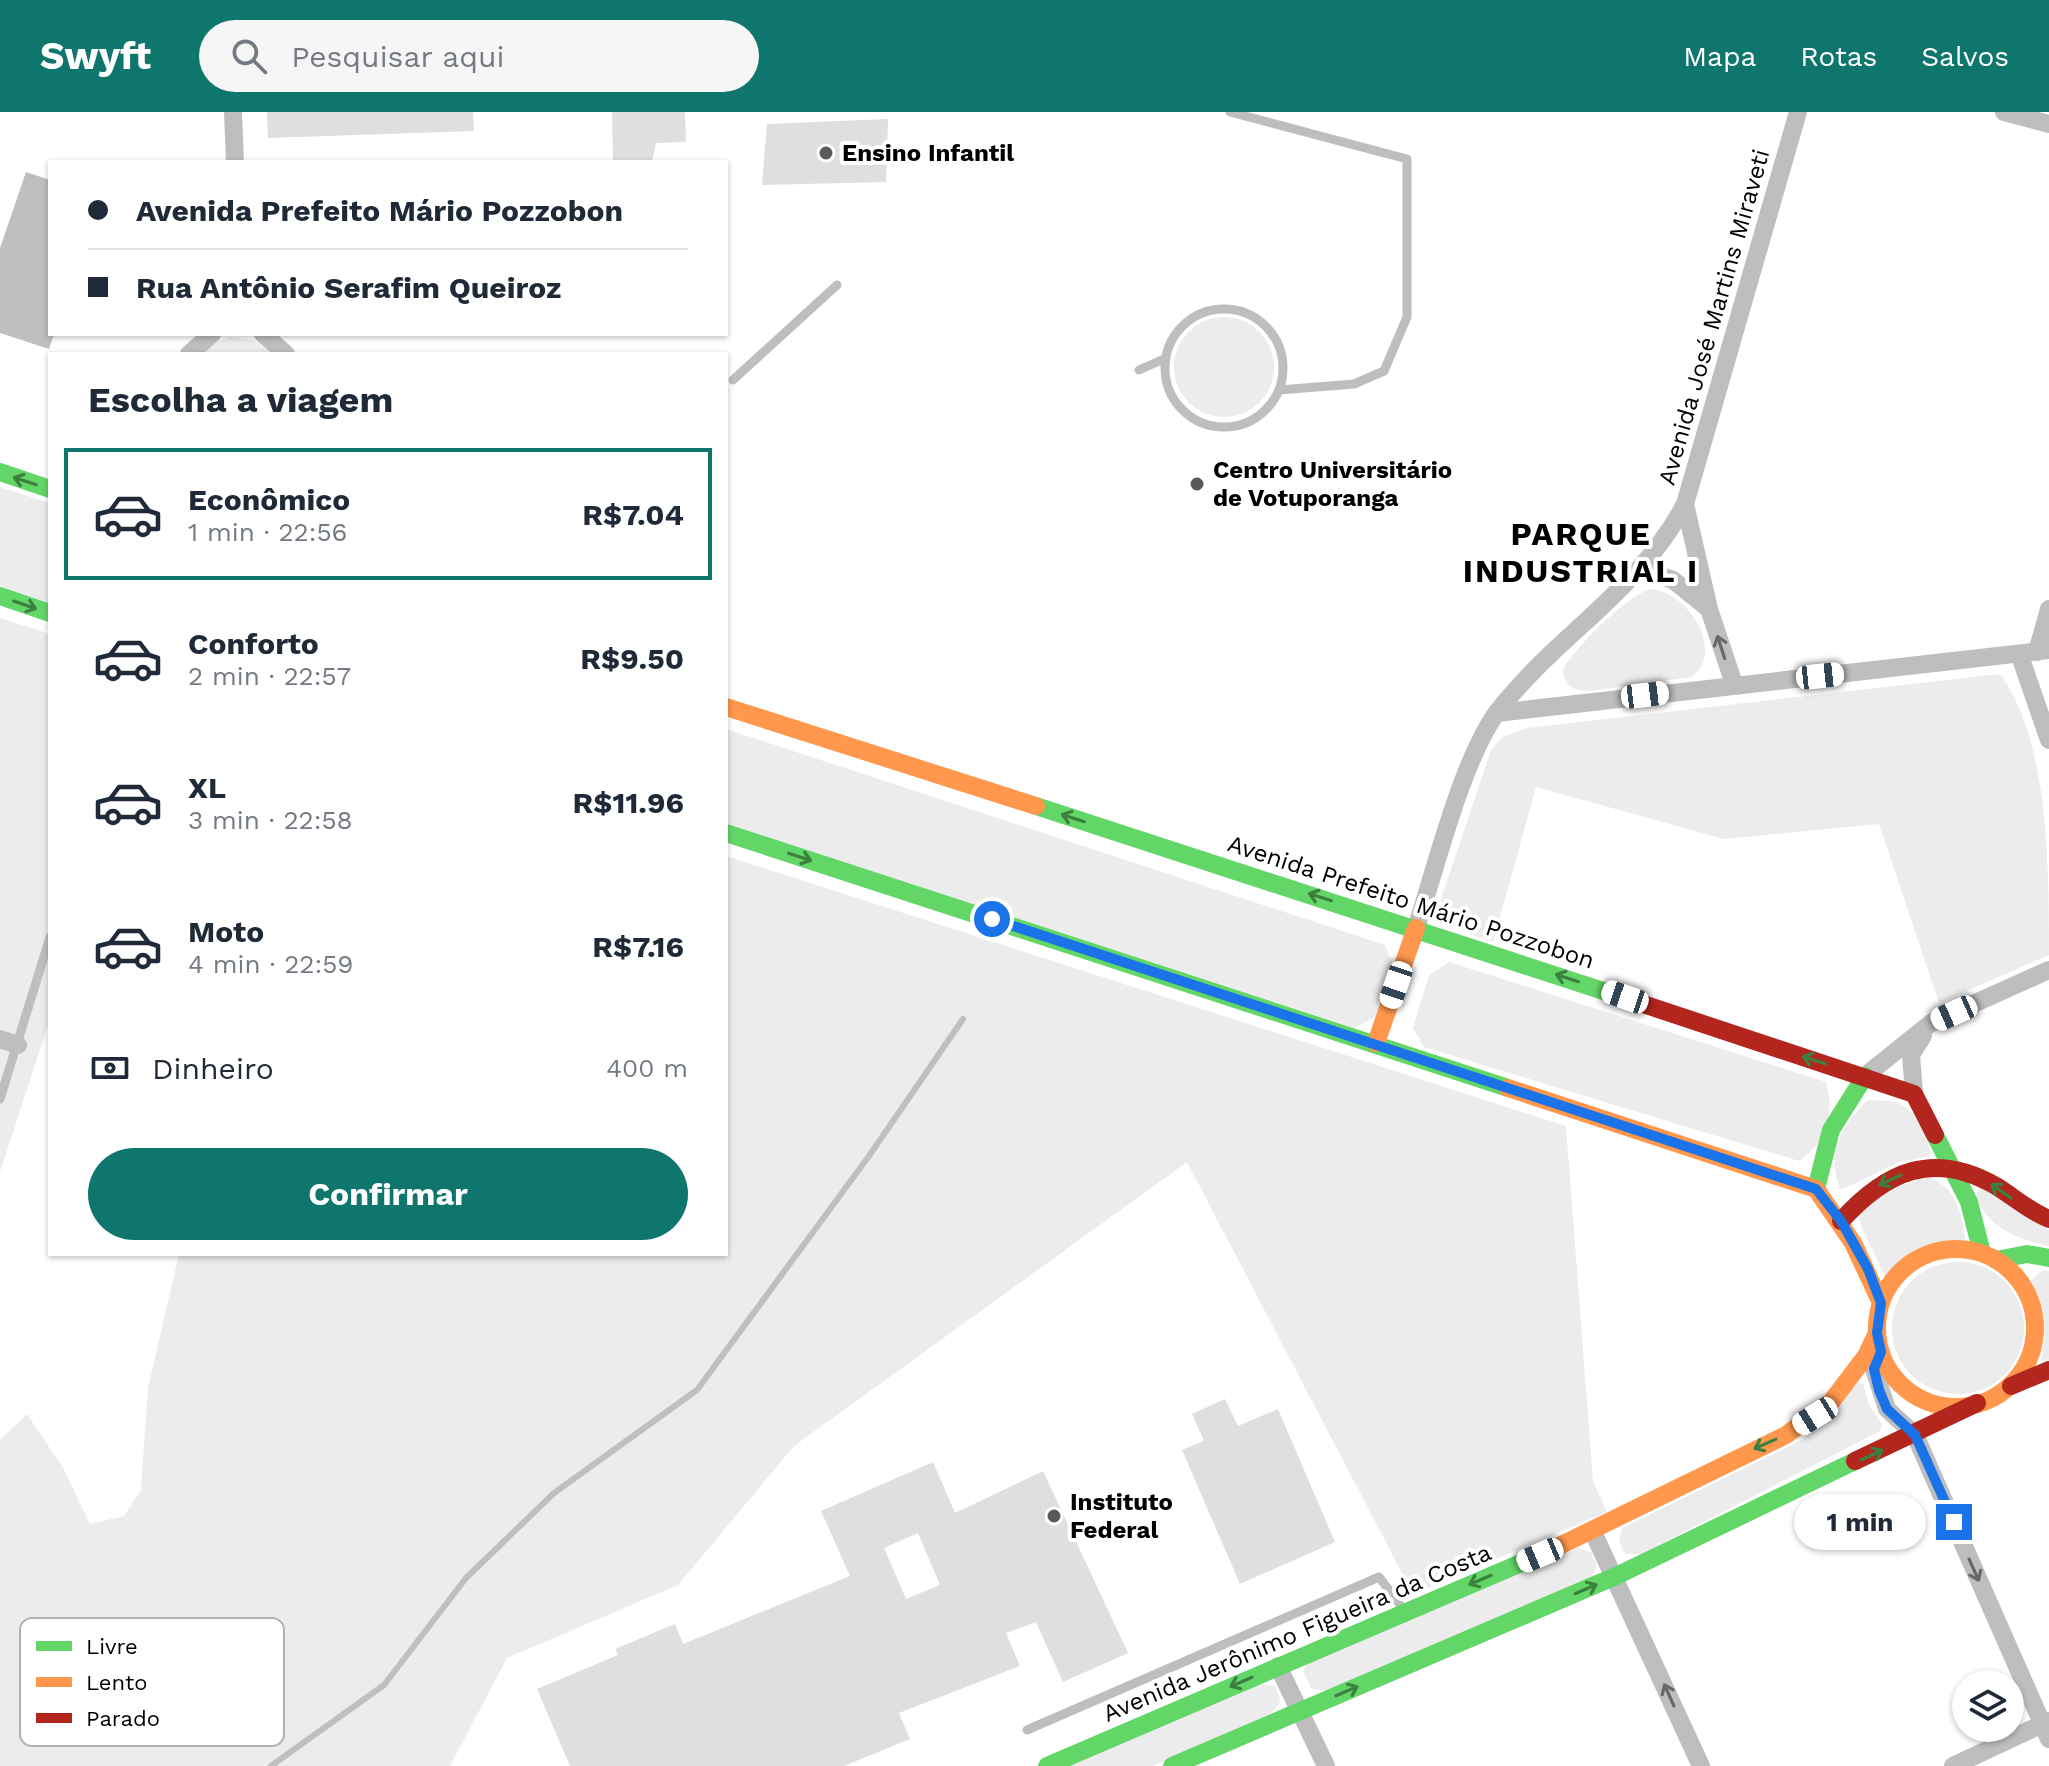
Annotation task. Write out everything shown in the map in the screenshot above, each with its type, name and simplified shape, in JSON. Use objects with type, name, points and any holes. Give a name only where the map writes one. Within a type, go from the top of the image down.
[{"type":"street","points":[[233,112],[235,160]]},
{"type":"street","name":"Avenida José Martins Miraveti","points":[[1416,928],[1477,747],[1497,713],[1525,680],[1641,569],[1666,540],[1685,504],[1798,112]]},
{"type":"street","points":[[2004,112],[2049,124]]},
{"type":"street","points":[[191,352],[210,336]]},
{"type":"street","points":[[265,336],[284,352]]},
{"type":"street","points":[[0,472],[48,488]]},
{"type":"street","points":[[1685,504],[1709,609],[1734,684]]},
{"type":"street","points":[[1641,569],[1673,580],[1709,609]]},
{"type":"street","points":[[0,596],[48,612]]},
{"type":"street","points":[[2049,609],[2036,653],[2049,740]]},
{"type":"street","points":[[1497,713],[1734,684],[2036,653]]},
{"type":"street","name":"Avenida Prefeito Mário Pozzobon","points":[[728,708],[1416,928],[1914,1094]]},
{"type":"street","points":[[728,834],[1816,1189],[1841,1221],[1868,1269],[1881,1303]]},
{"type":"street","points":[[1376,1043],[1416,928]]},
{"type":"street","points":[[1816,1189],[1831,1130],[1865,1076],[1931,1023],[2049,970]]},
{"type":"street","points":[[1931,1023],[1911,1055],[1914,1094],[1969,1202],[1989,1256],[2009,1269],[2027,1293],[2035,1323],[2034,1338],[2024,1366],[2004,1389]]},
{"type":"street","points":[[1841,1221],[1869,1191],[1885,1180],[1930,1165],[1971,1172],[2049,1219]]},
{"type":"street","points":[[1977,1403],[1946,1406],[1916,1396],[1893,1376],[1881,1352],[1877,1333],[1881,1303],[1896,1276],[1921,1257],[1951,1249],[1989,1256],[2027,1254],[2049,1258]]},
{"type":"street","name":"Avenida Jerônimo Figueira da Costa","points":[[1047,1766],[1593,1532],[1786,1435],[1815,1416],[1845,1386],[1877,1333]]},
{"type":"street","points":[[1881,1352],[1874,1369],[1887,1409],[1915,1435],[2047,1728],[1953,1766]]},
{"type":"street","points":[[1172,1766],[1616,1576],[2049,1370]]},
{"type":"street","points":[[1593,1532],[1616,1576],[1701,1766]]},
{"type":"street","points":[[1278,1666],[1326,1766]]},
{"type":"lane","points":[[1230,112],[1407,159],[1407,317],[1384,371],[1354,384],[1279,390]]},
{"type":"lane","points":[[733,380],[837,285]]},
{"type":"lane","points":[[1221,309],[1241,311],[1259,320],[1277,342],[1283,371],[1279,390],[1270,405],[1241,424],[1207,424],[1179,405],[1165,374],[1172,339],[1185,324],[1201,313],[1221,309]]},
{"type":"lane","points":[[1165,374],[1139,370],[1166,358]]},
{"type":"lane","points":[[0,1099],[9,1042],[48,942]]},
{"type":"lane","points":[[1027,1730],[1379,1577],[1406,1612]]},
{"type":"shaded area","points":[[26,172],[48,179],[48,336],[53,336],[49,349],[0,333],[0,248]]},
{"type":"shaded area","points":[[1224,317],[1252,325],[1266,339],[1274,367],[1266,395],[1252,409],[1224,417],[1196,409],[1182,395],[1174,367],[1182,339],[1196,325]]},
{"type":"shaded area","points":[[231,337],[256,341],[270,352],[201,352],[208,345]]},
{"type":"shaded area","points":[[0,487],[48,502],[48,602],[0,586]]},
{"type":"shaded area","points":[[1650,589],[1664,592],[1677,600],[1698,624],[1705,652],[1701,666],[1692,677],[1589,691],[1571,686],[1563,670],[1578,649],[1615,612]]},
{"type":"shaded area","points":[[0,618],[48,633],[48,1025],[0,1172]]},
{"type":"shaded area","points":[[2000,674],[2016,701],[2037,769],[2046,845],[2049,955],[1939,1003],[1879,824],[1724,839],[1536,787],[1493,942],[1460,930],[1442,913],[1439,905],[1491,750],[1503,737],[1527,728]]},
{"type":"shaded area","points":[[728,730],[1385,945],[1395,968],[1377,1016],[1354,1028],[728,825]]},
{"type":"shaded area","points":[[728,857],[1566,1126],[1593,1481],[1607,1512],[1413,1594],[1187,1162],[794,1446],[678,1585],[507,1658],[450,1766],[0,1766],[0,1440],[27,1414],[63,1468],[90,1524],[124,1516],[141,1490],[148,1388],[179,1256],[728,1256]]},
{"type":"shaded area","points":[[1449,962],[1826,1082],[1829,1116],[1823,1135],[1799,1161],[1424,1047],[1413,1028],[1429,975]]},
{"type":"shaded area","points":[[1868,1100],[1896,1102],[1909,1110],[1925,1133],[1930,1156],[1899,1162],[1841,1190],[1836,1177],[1835,1152],[1844,1130]]},
{"type":"shaded area","points":[[1927,1176],[1952,1195],[1960,1212],[1966,1243],[1942,1242],[1917,1249],[1885,1276],[1861,1226],[1859,1212],[1872,1198]]},
{"type":"shaded area","points":[[1981,1185],[2049,1230],[2049,1246],[2016,1236],[1997,1225],[1976,1197]]},
{"type":"shaded area","points":[[1958,1262],[1983,1267],[2005,1281],[2019,1303],[2024,1328],[2019,1353],[2005,1375],[1983,1389],[1958,1394],[1933,1389],[1911,1375],[1897,1353],[1892,1328],[1897,1303],[1911,1281],[1933,1267]]},
{"type":"shaded area","points":[[2043,1270],[2049,1271],[2049,1362],[2041,1361],[2045,1320],[2041,1300],[2031,1281]]},
{"type":"shaded area","points":[[1857,1383],[1863,1384],[1869,1405],[1882,1424],[1880,1431],[1641,1554],[1625,1554],[1619,1541],[1622,1528],[1804,1439],[1838,1407]]},
{"type":"shaded area","points":[[1578,1548],[1591,1552],[1597,1566],[1591,1579],[1326,1691],[1312,1689],[1303,1671],[1309,1661]]},
{"type":"shaded area","points":[[1259,1684],[1275,1686],[1281,1702],[1270,1714],[1153,1766],[1068,1766]]},
{"type":"building","points":[[267,112],[473,112],[474,131],[268,138]]},
{"type":"building","points":[[612,112],[685,112],[686,142],[656,143],[652,160],[613,160]]},
{"type":"building","name":"Ensino Infantil","points":[[888,119],[886,182],[762,185],[767,124]]},
{"type":"building","points":[[1225,1399],[1238,1426],[1278,1409],[1335,1542],[1240,1584],[1182,1450],[1204,1441],[1192,1414]]},
{"type":"building","points":[[933,1462],[955,1513],[1043,1471],[1128,1653],[1063,1682],[1036,1622],[1006,1633],[1020,1666],[899,1713],[910,1739],[844,1766],[570,1766],[537,1689],[618,1655],[615,1649],[675,1624],[683,1644],[850,1576],[821,1511]],"holes":[[[918,1533],[940,1585],[906,1599],[884,1548]]]},
{"type":"waterway","points":[[271,1766],[384,1685],[466,1578],[554,1493],[697,1390],[869,1156],[963,1019]]},
{"type":"traffic: fast","points":[[0,472],[48,488]]},
{"type":"traffic: fast","points":[[0,596],[48,612]]},
{"type":"traffic: fast","points":[[1036,806],[1631,1000]]},
{"type":"traffic: fast","points":[[728,834],[1508,1088]]},
{"type":"traffic: fast","points":[[1816,1189],[1831,1130],[1865,1076]]},
{"type":"traffic: fast","points":[[1935,1135],[1969,1202],[1982,1253]]},
{"type":"traffic: fast","points":[[1996,1260],[2027,1254],[2049,1258]]},
{"type":"traffic: fast","points":[[1172,1766],[1616,1576],[1855,1461]]},
{"type":"traffic: fast","points":[[1047,1766],[1549,1551]]},
{"type":"traffic: slow","points":[[728,708],[1036,806]]},
{"type":"traffic: slow","points":[[1376,1043],[1416,928]]},
{"type":"traffic: slow","points":[[1508,1088],[1816,1189],[1853,1243],[1881,1303]]},
{"type":"traffic: slow","points":[[1956,1249],[1986,1255],[2012,1272],[2029,1298],[2035,1328],[2029,1358],[2012,1384],[1986,1401],[1956,1407],[1926,1401],[1900,1384],[1883,1358],[1877,1328],[1883,1298],[1900,1272],[1926,1255],[1956,1249]]},
{"type":"traffic: slow","points":[[1549,1551],[1786,1435],[1831,1402],[1866,1356],[1877,1333]]},
{"type":"traffic: jam","points":[[1631,1000],[1914,1094],[1935,1135]]},
{"type":"traffic: jam","points":[[1841,1221],[1875,1189],[1893,1178],[1931,1168],[1952,1169],[1973,1175],[2049,1219]]},
{"type":"traffic: jam","points":[[2011,1386],[2049,1370]]},
{"type":"traffic: jam","points":[[1855,1461],[1977,1403]]},
{"type":"place","name":"Ensino Infantil","points":[[826,153]]},
{"type":"place","name":"Centro Universitário de Votuporanga","points":[[1197,484]]},
{"type":"place","name":"Instituto Federal","points":[[1054,1516]]},
{"type":"district","name":"PARQUE INDUSTRIAL I","points":[[1581,552]]},
{"type":"route","points":[[992,919],[1816,1189],[1841,1221],[1868,1269],[1881,1303],[1877,1317],[1881,1352],[1874,1369],[1879,1390],[1887,1409],[1915,1435],[1954,1522]]}]
